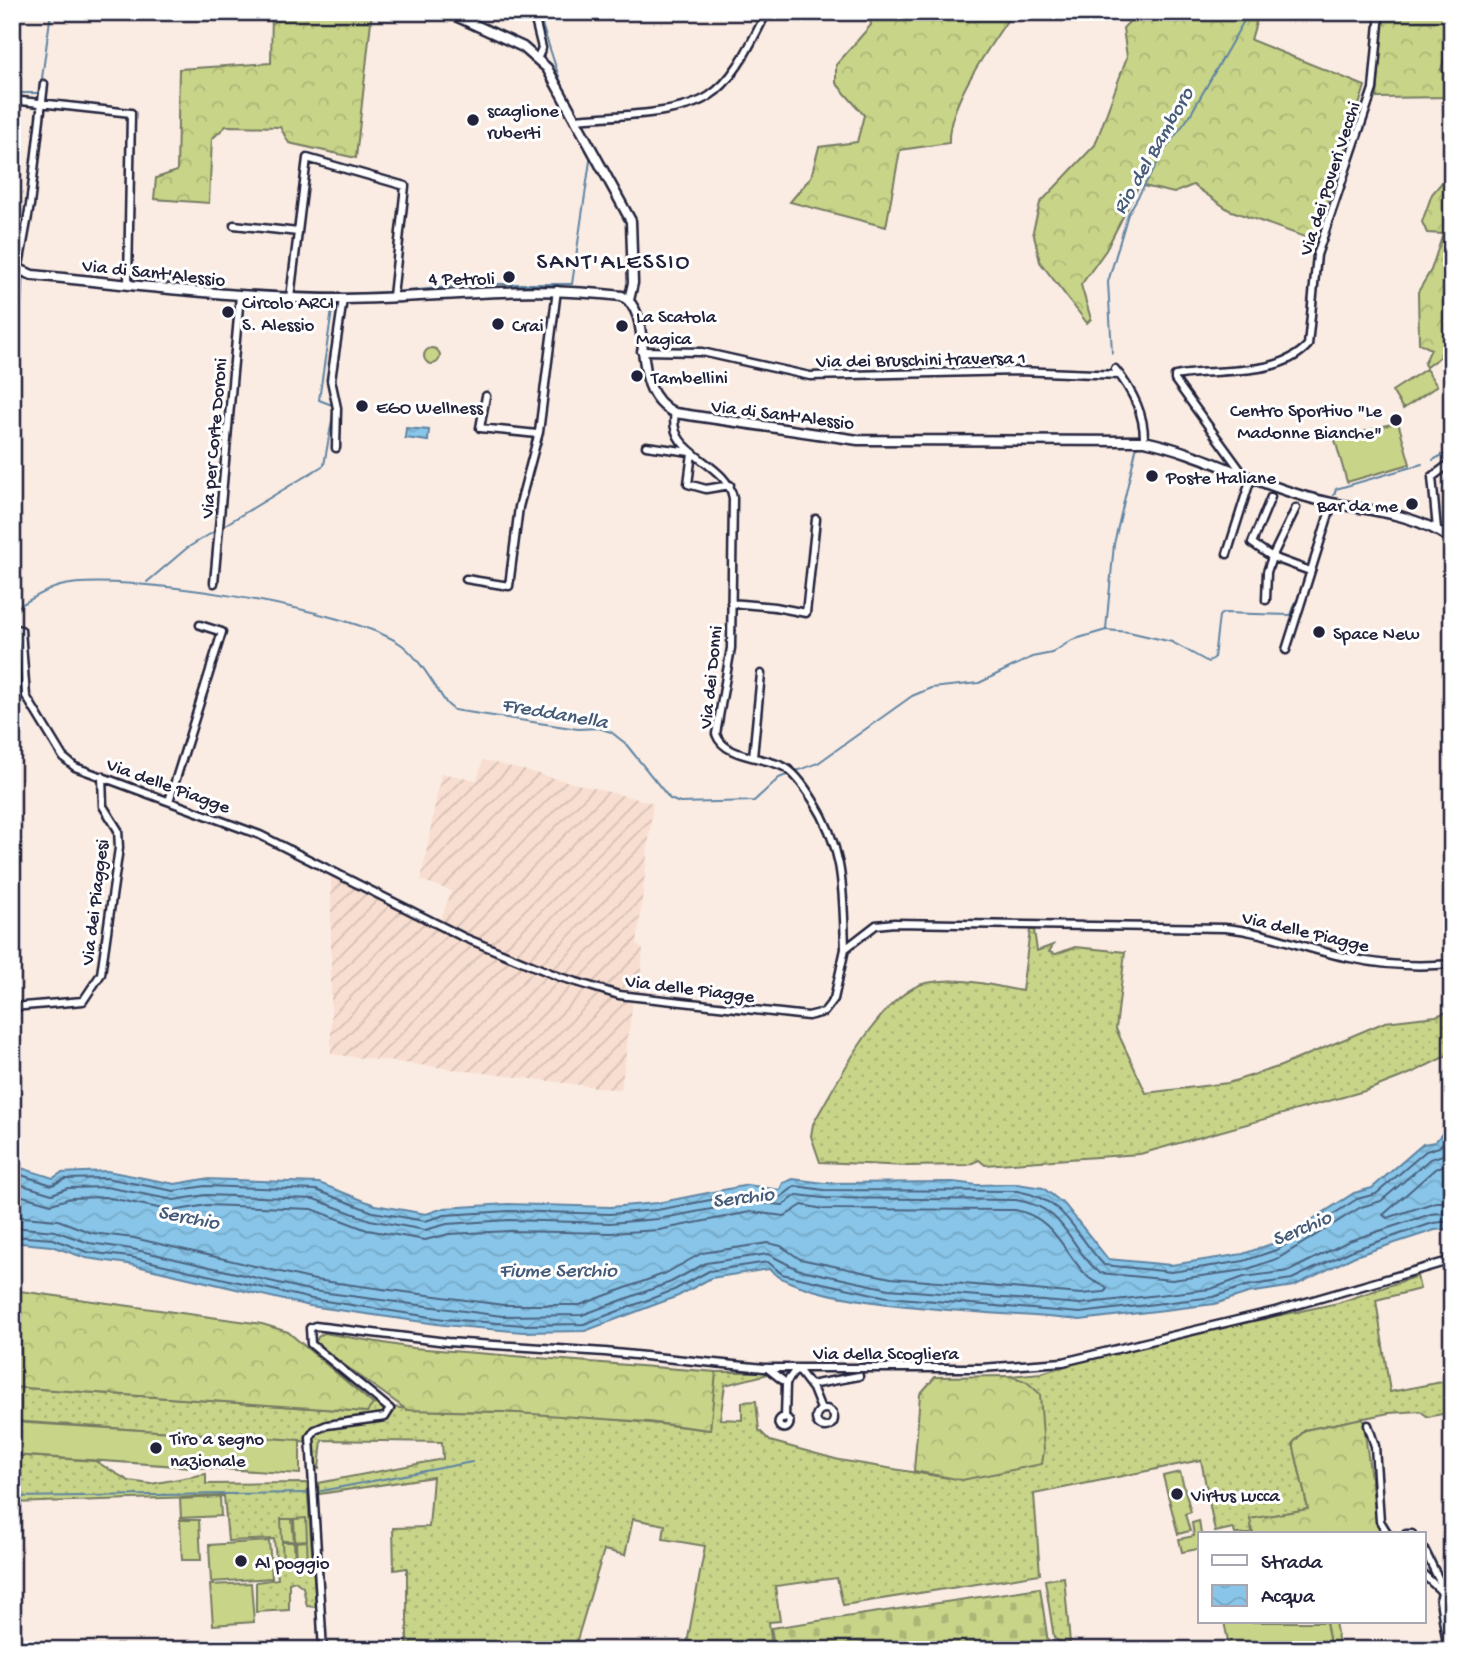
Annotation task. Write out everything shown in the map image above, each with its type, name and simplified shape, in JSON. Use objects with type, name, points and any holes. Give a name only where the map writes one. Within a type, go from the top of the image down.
[{"type":"street","points":[[447,12],[462,16],[538,57],[576,119],[631,221],[633,283],[629,300],[636,312],[641,351],[653,394],[665,408],[675,413],[675,430],[691,453],[722,474],[730,485],[706,489],[688,484],[691,453]]},
{"type":"street","points":[[533,12],[542,48],[538,57]]},
{"type":"street","points":[[576,119],[681,107],[709,97],[741,59],[767,12]]},
{"type":"street","name":"Via dei Poveri Vecchi","points":[[1248,477],[1175,376],[1259,368],[1299,354],[1308,345],[1317,255],[1373,89],[1380,12]]},
{"type":"street","points":[[12,408],[15,269],[30,205],[44,84]]},
{"type":"street","points":[[12,100],[131,113],[128,284]]},
{"type":"street","points":[[290,299],[307,158],[405,186],[394,293]]},
{"type":"street","points":[[234,225],[298,232]]},
{"type":"street","name":"Via di Sant'Alessio","points":[[15,269],[32,275],[290,299],[343,299],[394,293],[558,289],[622,296],[629,300]]},
{"type":"street","points":[[466,579],[509,586],[519,507],[537,434],[558,289]]},
{"type":"street","name":"Via per Corte Doroni","points":[[214,583],[240,295]]},
{"type":"street","points":[[336,448],[337,408],[331,380],[343,299]]},
{"type":"street","name":"Via dei Bruschini traversa 1","points":[[641,351],[702,352],[810,376],[1018,371],[1117,372],[1133,395],[1142,416],[1144,441]]},
{"type":"street","points":[[486,396],[480,428],[537,434]]},
{"type":"street","name":"Via di Sant'Alessio","points":[[675,413],[858,440],[1144,441],[1182,451],[1248,477],[1332,505],[1404,517],[1437,529],[1452,540]]},
{"type":"street","points":[[646,446],[691,453]]},
{"type":"street","points":[[1437,529],[1432,477],[1452,462]]},
{"type":"street","points":[[1227,554],[1248,477]]},
{"type":"street","name":"Via dei Donni","points":[[730,485],[733,499],[730,648],[716,734],[725,747],[788,769],[830,828],[838,849],[845,949]]},
{"type":"street","points":[[1270,497],[1252,543],[1272,557],[1310,571]]},
{"type":"street","points":[[1286,650],[1332,505]]},
{"type":"street","points":[[1266,600],[1266,572],[1296,508]]},
{"type":"street","points":[[731,603],[806,613],[816,519]]},
{"type":"street","points":[[169,801],[222,632],[201,625]]},
{"type":"street","name":"Via delle Piagge","points":[[12,628],[21,629],[23,679],[30,705],[63,757],[75,767],[260,835],[463,937],[560,977],[619,995],[808,1016],[824,1012],[834,999],[845,949],[876,925],[894,923],[1225,928],[1271,935],[1348,958],[1377,962],[1452,964]]},
{"type":"street","points":[[753,757],[761,674]]},
{"type":"street","name":"Via dei Piaggesi","points":[[12,1007],[83,1001],[101,974],[119,836],[103,806],[102,776]]},
{"type":"street","name":"Via della Scogliera","points":[[323,1650],[310,1437],[320,1427],[385,1417],[390,1409],[311,1344],[310,1328],[325,1326],[366,1334],[433,1341],[605,1352],[767,1368],[981,1368],[1063,1362],[1292,1307],[1452,1261]]},
{"type":"street","points":[[767,1368],[786,1383]]},
{"type":"street","points":[[785,1418],[786,1383],[797,1368],[810,1385],[821,1409]]},
{"type":"street","points":[[791,1376],[803,1377]]},
{"type":"street","points":[[810,1385],[859,1376]]},
{"type":"street","points":[[1368,1425],[1375,1446],[1380,1521],[1387,1532]]},
{"type":"street","points":[[1426,1553],[1441,1580],[1440,1600],[1448,1650]]},
{"type":"street","points":[[1426,1577],[1452,1607]]},
{"type":"shaded area","points":[[483,760],[653,803],[637,944],[643,949],[639,1001],[633,1001],[621,1090],[331,1054],[331,874],[438,927],[451,891],[421,880],[441,773],[477,780]]},
{"type":"green space","points":[[272,12],[372,12],[356,158],[289,143],[280,127],[226,126],[212,139],[209,203],[154,199],[156,178],[177,171],[179,69],[271,63]]},
{"type":"green space","points":[[869,12],[1013,12],[963,93],[950,128],[949,143],[900,150],[886,227],[790,202],[811,177],[819,147],[857,142],[864,115],[836,83],[836,65],[871,25]]},
{"type":"green space","points":[[1139,12],[1259,12],[1251,40],[1365,86],[1316,241],[1229,210],[1193,185],[1174,193],[1139,185],[1106,250],[1081,285],[1091,319],[1087,323],[1040,262],[1033,231],[1040,203],[1095,145],[1127,57],[1123,28]]},
{"type":"green space","points":[[1383,12],[1452,12],[1452,33],[1441,70],[1452,78],[1452,97],[1377,98]]},
{"type":"green space","points":[[1449,174],[1452,174],[1452,456],[1448,460],[1446,364],[1441,356],[1426,367],[1424,364],[1431,349],[1419,343],[1418,292],[1431,270],[1443,234],[1427,233],[1422,222],[1432,194]]},
{"type":"green space","points":[[432,348],[438,350],[438,362],[432,364],[426,362],[424,356],[426,350]]},
{"type":"green space","points":[[1426,369],[1437,386],[1403,409],[1392,391]]},
{"type":"green space","points":[[1398,422],[1410,464],[1347,482],[1335,440]]},
{"type":"green space","points":[[1030,930],[1034,930],[1037,951],[1053,945],[1049,952],[1056,954],[1075,947],[1125,952],[1116,1029],[1146,1093],[1228,1083],[1281,1066],[1385,1022],[1436,1016],[1452,1010],[1452,1053],[1368,1090],[1140,1154],[985,1165],[979,1160],[968,1165],[908,1166],[820,1162],[811,1136],[813,1124],[861,1043],[892,1004],[909,990],[938,981],[974,982],[1022,991]]},
{"type":"green space","points":[[1417,1276],[1420,1289],[1376,1300],[1390,1392],[1452,1380],[1452,1412],[1428,1417],[1420,1411],[1389,1413],[1305,1430],[1293,1443],[1308,1509],[1251,1519],[1252,1532],[1234,1532],[1233,1528],[1215,1532],[1201,1460],[1034,1494],[1040,1574],[843,1605],[837,1578],[775,1586],[780,1621],[769,1622],[772,1648],[686,1649],[705,1546],[663,1539],[665,1525],[633,1519],[625,1555],[604,1550],[574,1650],[407,1650],[407,1568],[394,1570],[393,1528],[429,1527],[433,1477],[319,1494],[318,1483],[443,1459],[442,1442],[322,1440],[319,1469],[314,1467],[313,1442],[12,1421],[12,1387],[367,1412],[373,1404],[421,1410],[553,1415],[709,1430],[716,1372],[766,1372],[765,1375],[725,1385],[720,1419],[742,1420],[742,1402],[756,1401],[759,1430],[770,1441],[839,1460],[948,1478],[1027,1382],[1010,1376],[1041,1373],[1124,1349],[1338,1303]]},
{"type":"green space","points":[[12,1290],[262,1324],[288,1332],[373,1404],[367,1412],[12,1387]]},
{"type":"green space","points":[[324,1333],[413,1348],[716,1372],[710,1430],[648,1422],[503,1412],[407,1410],[315,1344],[318,1337]]},
{"type":"green space","points":[[1010,1376],[1027,1382],[1040,1394],[1044,1451],[1042,1464],[962,1480],[914,1471],[920,1394],[935,1377]]},
{"type":"green space","points":[[1363,1418],[1377,1524],[1382,1529],[1376,1532],[1253,1532],[1250,1519],[1308,1509],[1293,1443],[1305,1430]]},
{"type":"green space","name":"Tiro a segno nazionale","points":[[12,1422],[300,1440],[300,1474],[12,1455]]},
{"type":"green space","points":[[12,1455],[95,1461],[129,1481],[151,1484],[206,1474],[206,1484],[307,1483],[316,1607],[307,1606],[303,1587],[295,1581],[289,1583],[289,1610],[256,1612],[256,1582],[278,1579],[274,1539],[228,1541],[224,1496],[12,1503]]},
{"type":"green space","name":"Virtus Lucca","points":[[1180,1472],[1191,1512],[1185,1514],[1190,1531],[1178,1534],[1163,1476]]},
{"type":"green space","name":"Al poggio","points":[[220,1497],[221,1516],[181,1518],[180,1499]]},
{"type":"green space","points":[[306,1518],[307,1540],[295,1541],[294,1519]]},
{"type":"green space","points":[[281,1519],[292,1519],[294,1541],[282,1541]]},
{"type":"green space","name":"Al poggio","points":[[180,1520],[199,1520],[201,1560],[182,1560]]},
{"type":"green space","name":"Virtus Lucca","points":[[1199,1521],[1198,1549],[1182,1552],[1179,1539],[1194,1536],[1192,1523]]},
{"type":"green space","points":[[269,1541],[272,1578],[211,1582],[209,1545]]},
{"type":"green space","points":[[307,1541],[308,1562],[297,1563],[296,1542]]},
{"type":"green space","points":[[282,1542],[294,1542],[295,1563],[283,1563]]},
{"type":"green space","points":[[1064,1577],[1070,1643],[1063,1644],[1054,1638],[1045,1580]]},
{"type":"green space","points":[[251,1583],[254,1622],[213,1625],[210,1585]]},
{"type":"green space","points":[[1040,1588],[1048,1642],[1044,1643],[1045,1650],[775,1650],[771,1628]]},
{"type":"green space","points":[[1224,1624],[1326,1624],[1331,1650],[1230,1650]]},
{"type":"green space","points":[[1326,1624],[1335,1624],[1340,1650],[1331,1650]]},
{"type":"water","points":[[406,428],[429,430],[428,441],[405,438]]},
{"type":"water","points":[[1452,1122],[1452,1228],[1435,1230],[1355,1256],[1294,1286],[1248,1293],[1215,1304],[1080,1320],[868,1301],[791,1283],[769,1269],[711,1278],[678,1296],[585,1331],[523,1332],[444,1325],[310,1306],[128,1264],[86,1258],[51,1246],[12,1242],[12,1165],[53,1178],[61,1173],[107,1171],[175,1184],[204,1179],[319,1183],[375,1205],[426,1214],[444,1208],[508,1204],[610,1207],[657,1203],[748,1185],[780,1190],[783,1183],[793,1179],[824,1183],[953,1182],[977,1185],[1017,1184],[1043,1188],[1065,1205],[1108,1259],[1171,1265],[1243,1254],[1277,1242],[1354,1193],[1372,1188],[1423,1144],[1435,1142]]},
{"type":"waterway","points":[[12,93],[40,93],[51,12]]},
{"type":"waterway","points":[[538,12],[562,86]]},
{"type":"waterway","name":"Rio del Bamboro","points":[[1112,353],[1108,282],[1128,214],[1166,148],[1189,117],[1249,12]]},
{"type":"waterway","points":[[397,292],[481,284],[572,284],[591,154]]},
{"type":"waterway","points":[[335,294],[392,292]]},
{"type":"waterway","points":[[223,526],[324,465],[334,409],[332,405],[319,400],[333,303]]},
{"type":"waterway","name":"Rio del Bamboro","points":[[1106,629],[1114,544],[1137,445]]},
{"type":"waterway","points":[[1433,460],[1452,450]]},
{"type":"waterway","points":[[1334,495],[1336,489],[1422,464]]},
{"type":"waterway","points":[[147,582],[187,548],[215,531]]},
{"type":"waterway","name":"Freddanella","points":[[12,610],[54,588],[90,583],[181,589],[288,607],[336,618],[376,632],[402,645],[421,665],[454,710],[578,729],[599,728],[611,732],[625,743],[670,799],[680,803],[754,801],[779,778],[789,774]]},
{"type":"waterway","name":"Freddanella","points":[[794,772],[818,763],[912,696],[931,688],[979,683],[1032,657],[1052,653],[1072,640],[1106,630],[1129,632],[1172,642],[1208,662],[1214,658],[1219,616],[1223,613],[1291,615],[1296,601]]},
{"type":"waterway","points":[[321,1491],[472,1462]]},
{"type":"waterway","points":[[12,1497],[309,1493]]},
{"type":"place","name":"scaglione ruberti","points":[[473,120]]},
{"type":"place","name":"4 Petroli","points":[[509,277]]},
{"type":"place","name":"Circolo ARCI S. Alessio","points":[[228,312]]},
{"type":"place","name":"Crai","points":[[498,324]]},
{"type":"place","name":"La Scatola Magica","points":[[622,326]]},
{"type":"place","name":"Tambellini","points":[[637,376]]},
{"type":"place","name":"EGO Wellness","points":[[362,406]]},
{"type":"place","name":"Centro Sportivo \"Le Madonne Bianche\"","points":[[1396,420]]},
{"type":"place","name":"Poste Italiane","points":[[1152,476]]},
{"type":"place","name":"Bar da me","points":[[1412,504]]},
{"type":"place","name":"Space New","points":[[1319,632]]},
{"type":"place","name":"Tiro a segno nazionale","points":[[156,1448]]},
{"type":"place","name":"Virtus Lucca","points":[[1177,1494]]},
{"type":"place","name":"Al poggio","points":[[241,1561]]},
{"type":"district","name":"SANT'ALESSIO","points":[[614,260]]},
{"type":"water label","name":"Serchio","points":[[743,1196]]},
{"type":"water label","name":"Serchio","points":[[189,1216]]},
{"type":"water label","name":"Serchio","points":[[1301,1227]]},
{"type":"water label","name":"Fiume Serchio","points":[[558,1269]]}]
